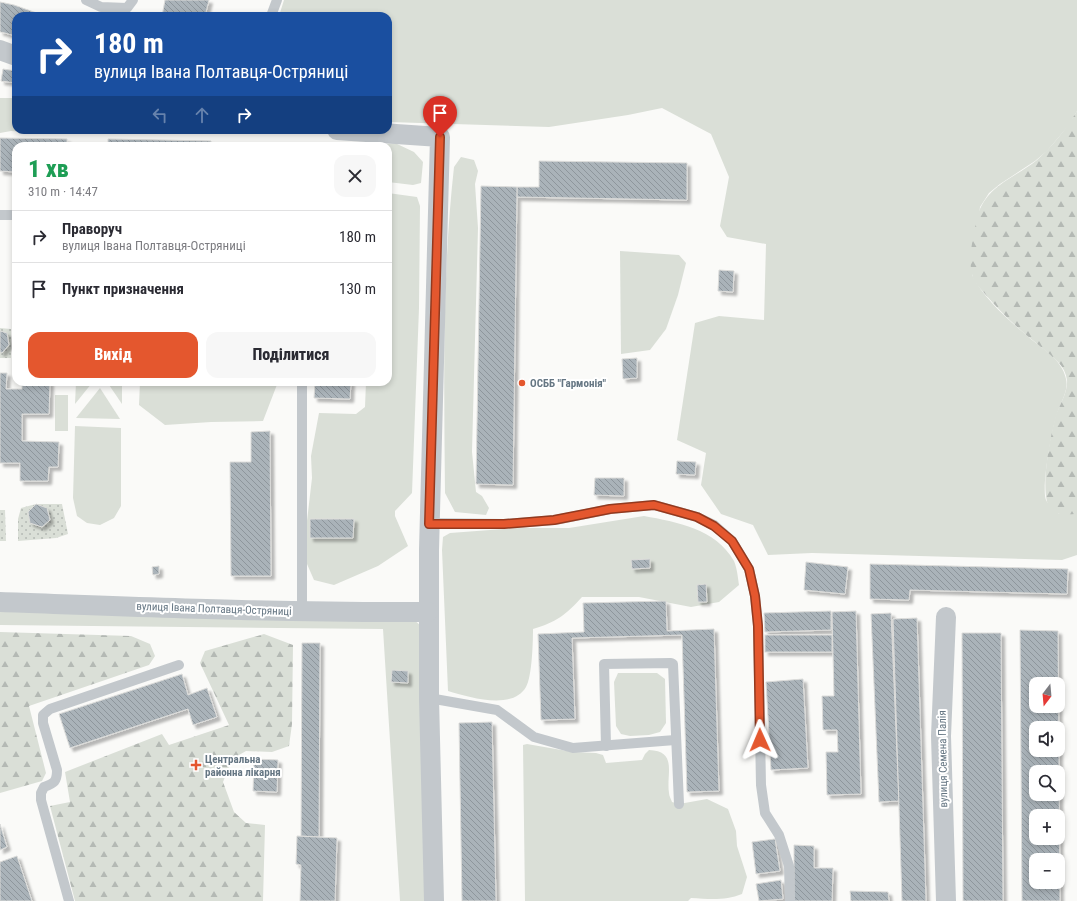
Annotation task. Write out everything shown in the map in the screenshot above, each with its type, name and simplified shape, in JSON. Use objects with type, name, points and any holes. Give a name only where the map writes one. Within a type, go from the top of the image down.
[{"type":"street","points":[[0,50],[12,54]]},
{"type":"street","points":[[392,134],[440,137],[429,524],[428,612],[434,901]]},
{"type":"street","name":"вулиця Івана Полтавця-Остряниці","points":[[0,602],[302,612],[428,612]]},
{"type":"street","name":"вулиця Семена Палія","points":[[946,617],[941,736],[946,901]]},
{"type":"lane","points":[[86,0],[101,8],[127,8],[133,0]]},
{"type":"lane","points":[[272,12],[276,0]]},
{"type":"lane","points":[[0,215],[12,215]]},
{"type":"lane","points":[[302,386],[302,612]]},
{"type":"lane","points":[[429,524],[504,524],[554,520],[610,509],[654,505],[697,517],[714,526],[732,541],[749,569],[755,596],[758,626],[761,785],[765,813],[779,835],[790,866],[790,901]]},
{"type":"lane","points":[[606,746],[603,666],[605,664],[673,664],[675,740],[679,804]]},
{"type":"lane","points":[[69,901],[41,800],[41,793],[44,787],[53,784],[57,778],[57,770],[43,723],[43,715],[50,709],[180,665]]},
{"type":"lane","points":[[429,698],[497,710],[534,737],[573,748],[675,740]]},
{"type":"green space","points":[[284,0],[1077,0],[1077,111],[1069,125],[1047,151],[989,193],[980,207],[972,275],[982,291],[1002,314],[1049,353],[1064,372],[1067,383],[1064,397],[1052,432],[1046,471],[1045,493],[1047,502],[1059,514],[1077,514],[1077,555],[1062,560],[812,553],[768,555],[753,525],[721,514],[701,485],[706,453],[677,440],[695,323],[719,316],[764,320],[766,244],[727,237],[720,226],[729,177],[711,134],[662,108],[628,115],[549,127],[392,122],[392,12],[280,12]]},
{"type":"green space","points":[[0,98],[12,98],[12,131],[0,133]]},
{"type":"green space","points":[[1077,111],[1077,514],[1063,514],[1056,513],[1051,510],[1047,502],[1046,478],[1049,449],[1056,415],[1067,384],[1065,373],[1058,362],[1009,320],[977,285],[972,274],[971,255],[972,242],[979,211],[985,201],[999,186],[1043,155],[1059,137]]},
{"type":"green space","points":[[392,143],[395,143],[414,152],[423,162],[421,183],[413,185],[392,182]]},
{"type":"green space","points":[[461,157],[474,160],[478,171],[475,184],[478,228],[472,452],[476,492],[482,496],[489,508],[486,515],[455,512],[445,493],[444,411],[447,248],[454,167]]},
{"type":"green space","points":[[392,194],[417,197],[420,206],[419,308],[412,493],[395,511],[395,516],[408,546],[378,566],[334,585],[314,580],[307,564],[307,521],[312,478],[311,456],[319,413],[356,414],[365,407],[366,386],[392,386]]},
{"type":"green space","points":[[620,251],[679,255],[686,263],[678,295],[666,329],[650,350],[621,354]]},
{"type":"green space","points":[[0,328],[11,329],[11,358],[0,358]]},
{"type":"green space","points":[[76,386],[90,386],[75,404]]},
{"type":"green space","points":[[110,386],[122,386],[122,404]]},
{"type":"green space","points":[[140,386],[276,386],[263,421],[165,425],[139,405]]},
{"type":"green space","points":[[100,388],[120,419],[76,418]]},
{"type":"green space","points":[[55,395],[68,395],[68,431],[55,431]]},
{"type":"green space","points":[[75,426],[121,428],[121,506],[114,518],[100,525],[87,523],[77,516],[73,498]]},
{"type":"green space","points":[[36,504],[62,504],[68,534],[56,538],[18,541],[18,519],[21,508]]},
{"type":"green space","points":[[0,510],[5,510],[6,541],[0,541]]},
{"type":"green space","points":[[644,516],[682,524],[706,534],[717,541],[734,561],[739,585],[719,602],[691,607],[639,597],[582,597],[554,621],[533,629],[530,676],[526,687],[519,694],[511,699],[490,700],[478,699],[448,691],[442,550],[443,537],[450,533],[518,528],[569,528]]},
{"type":"green space","points":[[0,610],[412,618],[421,626],[428,901],[400,901],[383,629],[0,625]]},
{"type":"green space","points":[[0,632],[131,636],[150,644],[155,656],[149,665],[29,706],[46,773],[42,781],[0,793]]},
{"type":"green space","points":[[264,634],[293,645],[292,724],[289,746],[272,752],[246,751],[232,759],[223,782],[234,812],[246,823],[265,825],[263,901],[75,901],[50,806],[70,802],[65,772],[162,734],[169,745],[229,725],[200,663],[205,651]]},
{"type":"green space","points":[[618,673],[657,673],[665,679],[666,723],[660,732],[649,735],[630,736],[621,734],[616,726],[614,682]]},
{"type":"green space","points":[[527,744],[573,752],[596,753],[603,755],[606,763],[642,760],[649,750],[658,751],[664,754],[669,765],[668,786],[672,802],[679,804],[707,799],[728,809],[736,831],[737,846],[747,877],[742,894],[723,899],[691,898],[688,901],[525,901],[523,745]]},
{"type":"building","points":[[165,0],[209,0],[206,12],[163,12]]},
{"type":"building","points":[[0,2],[34,12],[12,12],[12,35],[0,32]]},
{"type":"building","points":[[3,69],[12,70],[12,82],[1,81]]},
{"type":"building","points":[[0,138],[67,139],[67,142],[12,142],[12,172],[0,171]]},
{"type":"building","points":[[108,139],[211,141],[211,142],[108,142]]},
{"type":"building","points":[[539,161],[687,163],[687,200],[517,197],[517,187],[539,187]]},
{"type":"building","points":[[481,186],[517,187],[513,485],[476,484]]},
{"type":"building","points":[[719,270],[734,271],[733,292],[718,291]]},
{"type":"building","points":[[0,331],[7,333],[9,345],[2,353],[0,352]]},
{"type":"building","points":[[637,358],[637,378],[623,379],[622,359]]},
{"type":"building","points":[[0,373],[7,373],[6,389],[22,389],[22,386],[50,386],[49,414],[22,414],[22,441],[59,442],[58,467],[49,467],[48,481],[20,481],[20,463],[0,463]]},
{"type":"building","points":[[315,386],[351,386],[350,399],[314,398]]},
{"type":"building","points":[[270,431],[271,576],[231,576],[230,462],[251,462],[251,432]]},
{"type":"building","points":[[677,461],[696,462],[695,475],[676,474]]},
{"type":"building","points":[[595,478],[624,478],[624,496],[594,495]]},
{"type":"building","points":[[36,504],[47,508],[50,520],[42,527],[30,523],[28,512]]},
{"type":"building","points":[[310,519],[354,519],[353,538],[310,538]]},
{"type":"building","points":[[650,559],[650,568],[632,569],[631,560]]},
{"type":"building","points":[[806,562],[848,567],[845,594],[804,590]]},
{"type":"building","points":[[870,564],[1068,569],[1067,594],[910,590],[909,600],[870,599]]},
{"type":"building","points":[[159,566],[159,574],[153,575],[152,567]]},
{"type":"building","points":[[706,584],[707,602],[698,602],[697,585]]},
{"type":"building","points":[[666,601],[667,631],[714,629],[719,791],[687,792],[682,635],[572,638],[575,719],[541,720],[538,634],[584,632],[583,603]]},
{"type":"building","points":[[831,611],[831,630],[765,632],[764,613]]},
{"type":"building","points":[[856,611],[861,794],[827,795],[826,752],[838,752],[837,730],[823,730],[822,696],[834,696],[832,612]]},
{"type":"building","points":[[891,613],[899,801],[879,802],[871,614]]},
{"type":"building","points":[[917,618],[926,901],[902,901],[893,619]]},
{"type":"building","points":[[1020,630],[1058,631],[1058,677],[1029,677],[1029,713],[1059,713],[1059,721],[1029,721],[1029,757],[1059,757],[1059,765],[1029,765],[1029,801],[1059,801],[1059,809],[1029,809],[1029,845],[1060,845],[1060,853],[1029,853],[1029,889],[1060,889],[1060,901],[1022,901]]},
{"type":"building","points":[[962,633],[1001,633],[1003,901],[963,901]]},
{"type":"building","points":[[765,635],[832,635],[832,652],[765,652]]},
{"type":"building","points":[[302,643],[320,643],[319,837],[301,836]]},
{"type":"building","points":[[392,670],[408,671],[408,683],[391,682]]},
{"type":"building","points":[[182,674],[188,695],[207,688],[217,717],[193,725],[188,709],[70,748],[59,714]]},
{"type":"building","points":[[803,679],[808,768],[771,770],[766,682]]},
{"type":"building","points":[[492,722],[496,901],[462,901],[459,723]]},
{"type":"building","points":[[254,759],[278,760],[277,792],[253,791]]},
{"type":"building","points":[[0,824],[7,847],[0,850]]},
{"type":"building","points":[[297,836],[337,838],[335,901],[300,901],[301,865],[296,864]]},
{"type":"building","points":[[775,839],[780,871],[756,874],[752,842]]},
{"type":"building","points":[[794,845],[814,846],[814,868],[833,868],[832,901],[794,901]]},
{"type":"building","points":[[17,856],[32,901],[0,901],[0,862]]},
{"type":"building","points":[[781,880],[783,899],[759,901],[756,884]]},
{"type":"building","points":[[850,891],[888,892],[889,901],[851,901]]},
{"type":"place","name":"ОСББ \"Гармонія\"","points":[[522,383]]},
{"type":"place","name":"Центральна районна лікарня","points":[[196,765]]},
{"type":"route","points":[[440,137],[429,524],[504,524],[554,520],[610,509],[654,505],[697,517],[714,526],[732,541],[749,569],[755,596],[758,626],[760,740]]}]
